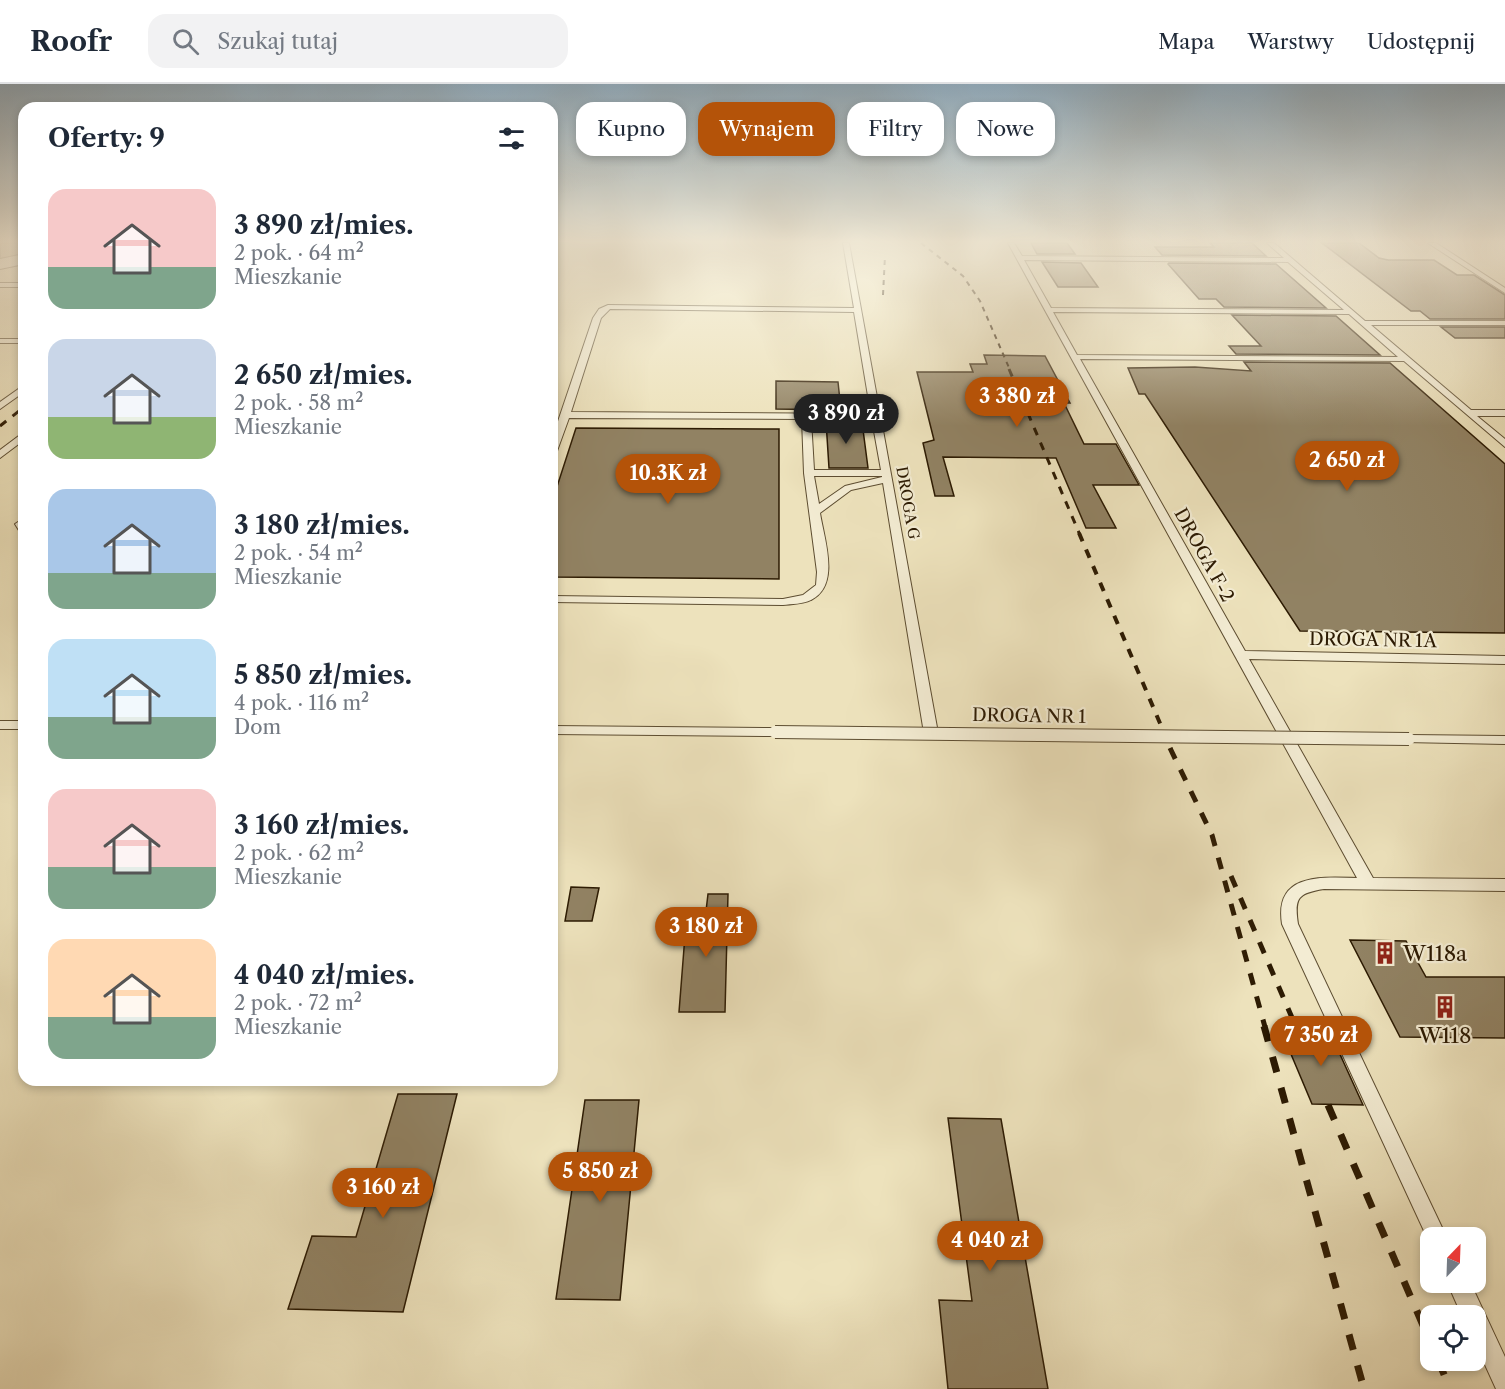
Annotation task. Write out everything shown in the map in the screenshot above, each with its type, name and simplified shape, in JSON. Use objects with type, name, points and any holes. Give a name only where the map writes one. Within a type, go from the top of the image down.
[{"type":"lane","name":"DROGA G","points":[[856,304],[931,733]]},
{"type":"lane","name":"DROGA F-2","points":[[1045,304],[1368,883]]},
{"type":"lane","points":[[1341,304],[1505,444]]},
{"type":"lane","points":[[558,436],[597,318],[608,307],[857,310]]},
{"type":"lane","points":[[1049,310],[1351,312]]},
{"type":"lane","points":[[1363,323],[1505,323]]},
{"type":"lane","points":[[0,341],[18,340]]},
{"type":"lane","points":[[1075,357],[1406,359]]},
{"type":"lane","points":[[0,406],[18,392]]},
{"type":"lane","points":[[1469,413],[1505,413]]},
{"type":"lane","points":[[566,415],[876,417]]},
{"type":"lane","points":[[558,599],[783,602],[807,598],[821,586],[823,572],[809,472],[806,417]]},
{"type":"lane","points":[[0,454],[18,440]]},
{"type":"lane","points":[[809,472],[886,476]]},
{"type":"lane","points":[[814,512],[848,488],[886,476]]},
{"type":"lane","name":"DROGA NR 1A","points":[[1241,656],[1505,660]]},
{"type":"lane","points":[[0,724],[18,725]]},
{"type":"lane","name":"DROGA NR 1","points":[[558,730],[1505,740]]},
{"type":"lane","points":[[1432,1227],[1290,924],[1286,909],[1292,894],[1302,886],[1324,883],[1505,885]]},
{"type":"lane","points":[[1486,1341],[1505,1382]]},
{"type":"building","points":[[1221,304],[1321,304],[1326,308],[1224,307]]},
{"type":"building","points":[[1402,304],[1505,304],[1505,319],[1430,319],[1420,311],[1411,311]]},
{"type":"building","points":[[1232,315],[1336,316],[1380,355],[1236,354],[1229,346],[1261,346]]},
{"type":"building","points":[[1441,327],[1505,327],[1505,338],[1455,338]]},
{"type":"building","points":[[984,355],[1045,356],[1070,403],[1064,403],[1084,444],[1116,444],[1139,485],[1093,485],[1116,528],[1086,528],[1056,458],[943,457],[954,496],[935,496],[923,443],[934,440],[917,372],[973,372],[970,364],[987,364]]},
{"type":"building","points":[[1244,362],[1390,363],[1505,464],[1505,633],[1300,631],[1145,394],[1139,394],[1128,368],[1195,367],[1251,371]]},
{"type":"building","points":[[776,381],[838,382],[841,410],[776,409]]},
{"type":"building","points":[[826,421],[862,422],[868,468],[829,468]]},
{"type":"building","points":[[576,428],[779,429],[779,579],[558,577],[558,484]]},
{"type":"building","points":[[571,887],[599,888],[592,921],[565,921]]},
{"type":"building","points":[[708,894],[728,894],[725,1012],[679,1012],[687,910],[706,911]]},
{"type":"building","name":"W118","points":[[1350,940],[1406,941],[1426,977],[1505,977],[1505,1038],[1400,1037]]},
{"type":"building","points":[[1280,1028],[1328,1028],[1363,1105],[1312,1104]]},
{"type":"building","points":[[398,1094],[457,1094],[403,1312],[288,1309],[312,1236],[356,1237]]},
{"type":"building","points":[[585,1100],[639,1100],[620,1300],[556,1299]]},
{"type":"building","points":[[948,1118],[1001,1119],[1048,1389],[948,1389],[939,1300],[972,1301]]},
{"type":"railway","points":[[981,304],[1010,370]]},
{"type":"railway","points":[[1009,369],[1080,535]]},
{"type":"railway","points":[[0,426],[18,412]]},
{"type":"railway","points":[[1079,533],[1171,749]]},
{"type":"railway","points":[[1170,748],[1212,835],[1265,1027]]},
{"type":"railway","points":[[1231,876],[1296,1027]]},
{"type":"railway","points":[[1264,1026],[1364,1389]]},
{"type":"railway","points":[[1328,1105],[1420,1318]]},
{"type":"railway","points":[[1443,1371],[1450,1389]]},
{"type":"place","name":"W118a","points":[[1385,953]]},
{"type":"place","name":"W118","points":[[1445,1007]]}]
